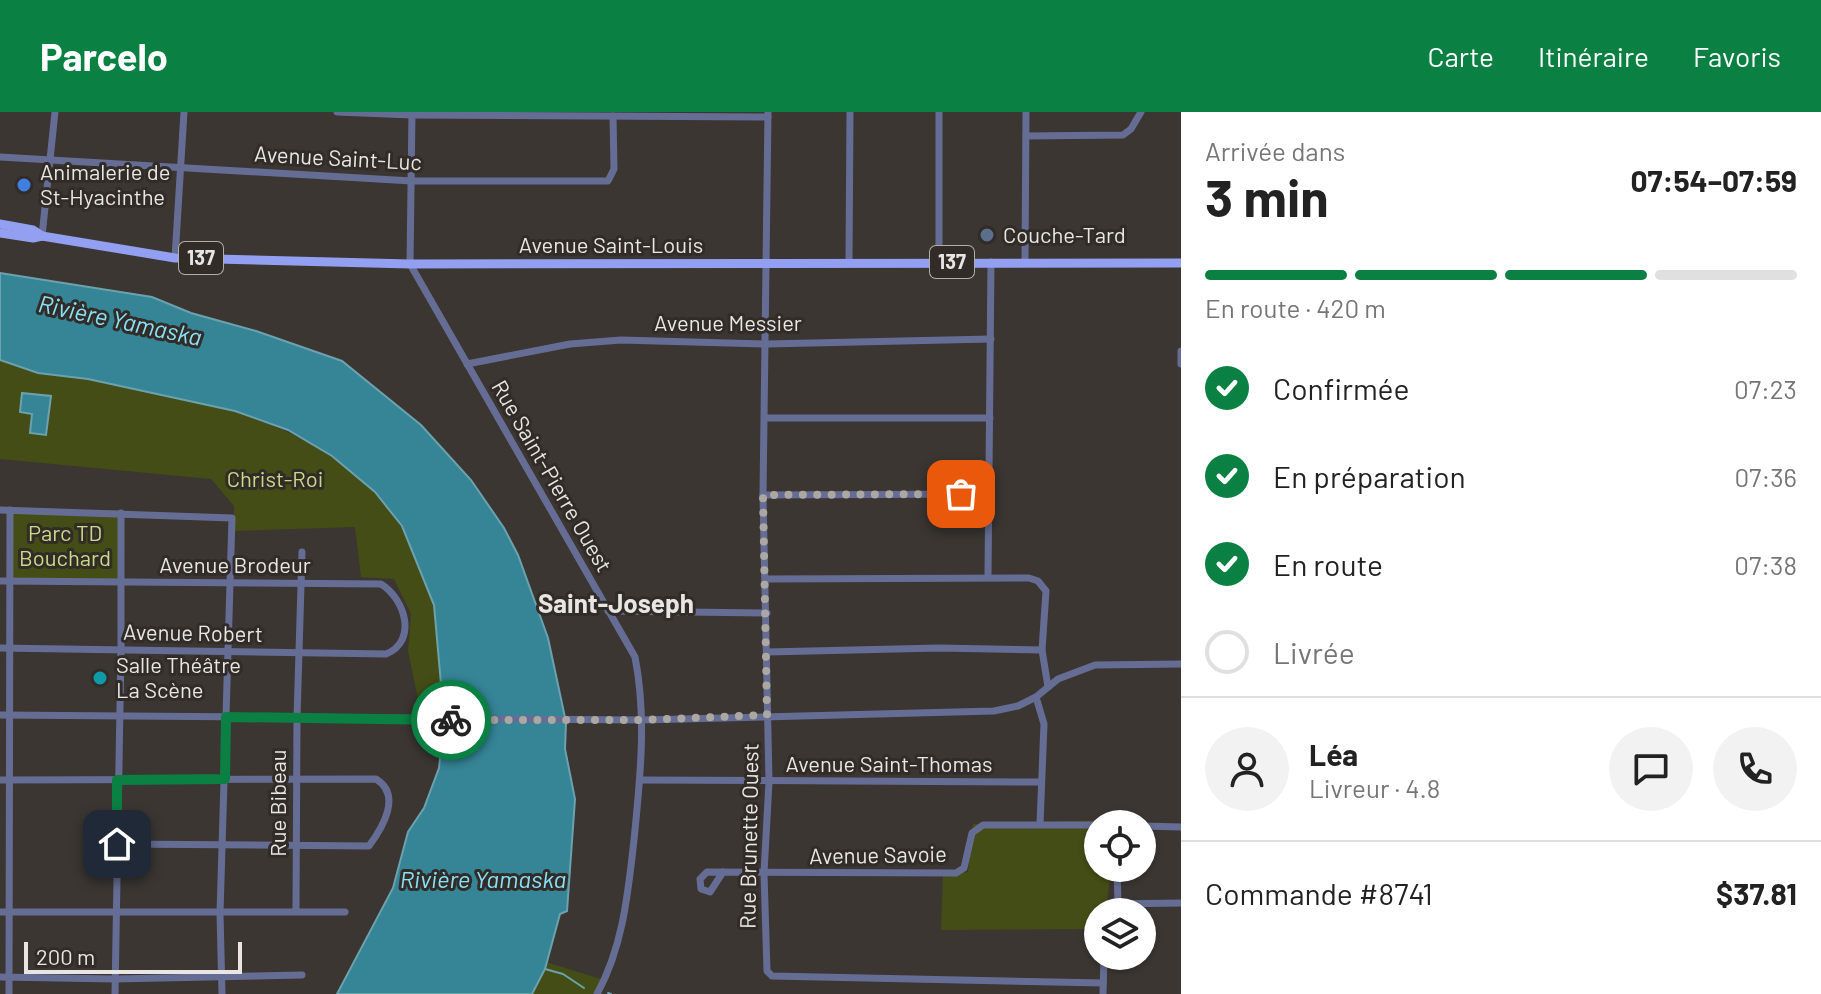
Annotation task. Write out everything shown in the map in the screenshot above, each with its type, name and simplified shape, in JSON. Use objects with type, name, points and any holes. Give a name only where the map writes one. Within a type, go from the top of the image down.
[{"type":"main road","name":"Avenue Saint-Louis","points":[[0,224],[33,230],[42,236]]},
{"type":"main road","name":"Avenue Saint-Louis","points":[[0,233],[33,238],[42,236],[175,258],[410,264],[1181,263]]},
{"type":"street","points":[[42,236],[55,112]]},
{"type":"street","points":[[175,258],[184,112]]},
{"type":"street","points":[[337,112],[613,116],[768,114]]},
{"type":"street","points":[[849,262],[850,112]]},
{"type":"street","points":[[939,112],[939,262]]},
{"type":"street","points":[[1025,262],[1026,112]]},
{"type":"street","points":[[1026,136],[1123,135],[1131,129],[1141,112]]},
{"type":"street","points":[[410,264],[412,114]]},
{"type":"street","name":"Rue Brunette Ouest","points":[[768,114],[763,495],[769,782],[764,873],[767,971],[772,976],[1103,983]]},
{"type":"street","name":"Avenue Saint-Luc","points":[[0,157],[412,181],[608,181],[614,169],[613,116]]},
{"type":"street","points":[[988,576],[991,262]]},
{"type":"street","name":"Rue Saint-Pierre Ouest","points":[[410,264],[635,657],[641,687],[642,720],[640,780],[629,881],[619,946],[597,994]]},
{"type":"street","name":"Avenue Messier","points":[[467,364],[570,344],[621,340],[767,344],[991,339]]},
{"type":"street","points":[[1181,351],[1181,364]]},
{"type":"street","points":[[766,418],[990,418]]},
{"type":"street","points":[[763,495],[989,494]]},
{"type":"street","points":[[0,510],[232,518],[220,913],[222,994]]},
{"type":"street","points":[[9,994],[4,977],[4,912],[10,715],[10,510]]},
{"type":"street","points":[[115,994],[121,513]]},
{"type":"street","name":"Rue Bibeau","points":[[296,911],[302,552]]},
{"type":"street","points":[[766,579],[988,576],[1038,581],[1046,591],[1042,650],[1048,687]]},
{"type":"street","name":"Avenue Brodeur","points":[[0,581],[381,584],[397,600],[404,619],[402,643],[386,654]]},
{"type":"street","points":[[608,611],[767,613]]},
{"type":"street","name":"Avenue Robert","points":[[0,648],[386,654]]},
{"type":"street","points":[[767,652],[939,648],[1042,650]]},
{"type":"street","points":[[0,715],[642,720],[994,711],[1018,706],[1074,671],[1095,665],[1181,664]]},
{"type":"street","points":[[1036,697],[1044,724],[1040,824]]},
{"type":"street","points":[[0,780],[376,779],[386,785],[389,794],[388,809],[380,831],[369,846],[117,844]]},
{"type":"street","name":"Avenue Saint-Thomas","points":[[640,780],[1041,782]]},
{"type":"street","name":"Avenue Savoie","points":[[723,872],[956,873],[964,868],[972,833],[983,825],[1084,825]]},
{"type":"street","points":[[1156,826],[1181,827]]},
{"type":"street","points":[[1156,903],[1181,903]]},
{"type":"street","points":[[4,912],[345,912]]},
{"type":"street","points":[[1103,970],[1103,994]]},
{"type":"street","points":[[4,977],[115,979],[302,975]]},
{"type":"green space","name":"Christ-Roi","points":[[0,360],[36,372],[89,379],[198,401],[251,417],[300,438],[344,466],[382,501],[412,547],[436,616],[444,718],[422,718],[408,651],[411,614],[394,579],[361,577],[355,527],[234,531],[234,506],[211,479],[0,459]]},
{"type":"green space","name":"Parc TD Bouchard","points":[[8,510],[122,510],[121,581],[8,580]]},
{"type":"green space","points":[[1084,821],[1084,882],[1109,882],[1108,898],[1084,898],[1084,929],[941,930],[943,873],[968,872],[973,824]]},
{"type":"green space","points":[[546,962],[604,980],[597,994],[531,994]]},
{"type":"water","name":"Rivière Yamaska","points":[[0,273],[152,297],[191,313],[256,331],[342,361],[421,425],[471,480],[504,528],[518,555],[548,638],[566,722],[565,749],[575,799],[567,911],[560,914],[545,969],[532,994],[337,994],[393,888],[408,832],[424,808],[439,768],[444,718],[434,605],[402,526],[375,492],[332,456],[288,430],[235,411],[88,379],[38,373],[0,360]]},
{"type":"water","points":[[22,393],[51,396],[46,435],[30,433],[32,414],[20,412]]},
{"type":"waterway","points":[[545,969],[563,974],[584,988]]},
{"type":"way so far","points":[[451,720],[642,720],[767,715],[763,495],[961,494]]},
{"type":"place","name":"Animalerie de St-Hyacinthe","points":[[24,185]]},
{"type":"place","name":"Couche-Tard","points":[[987,235]]},
{"type":"place","name":"Salle Théâtre La Scène","points":[[100,678]]},
{"type":"district","name":"Saint-Joseph","points":[[616,604]]},
{"type":"route","points":[[117,844],[117,780],[225,779],[226,717],[451,720]]}]
